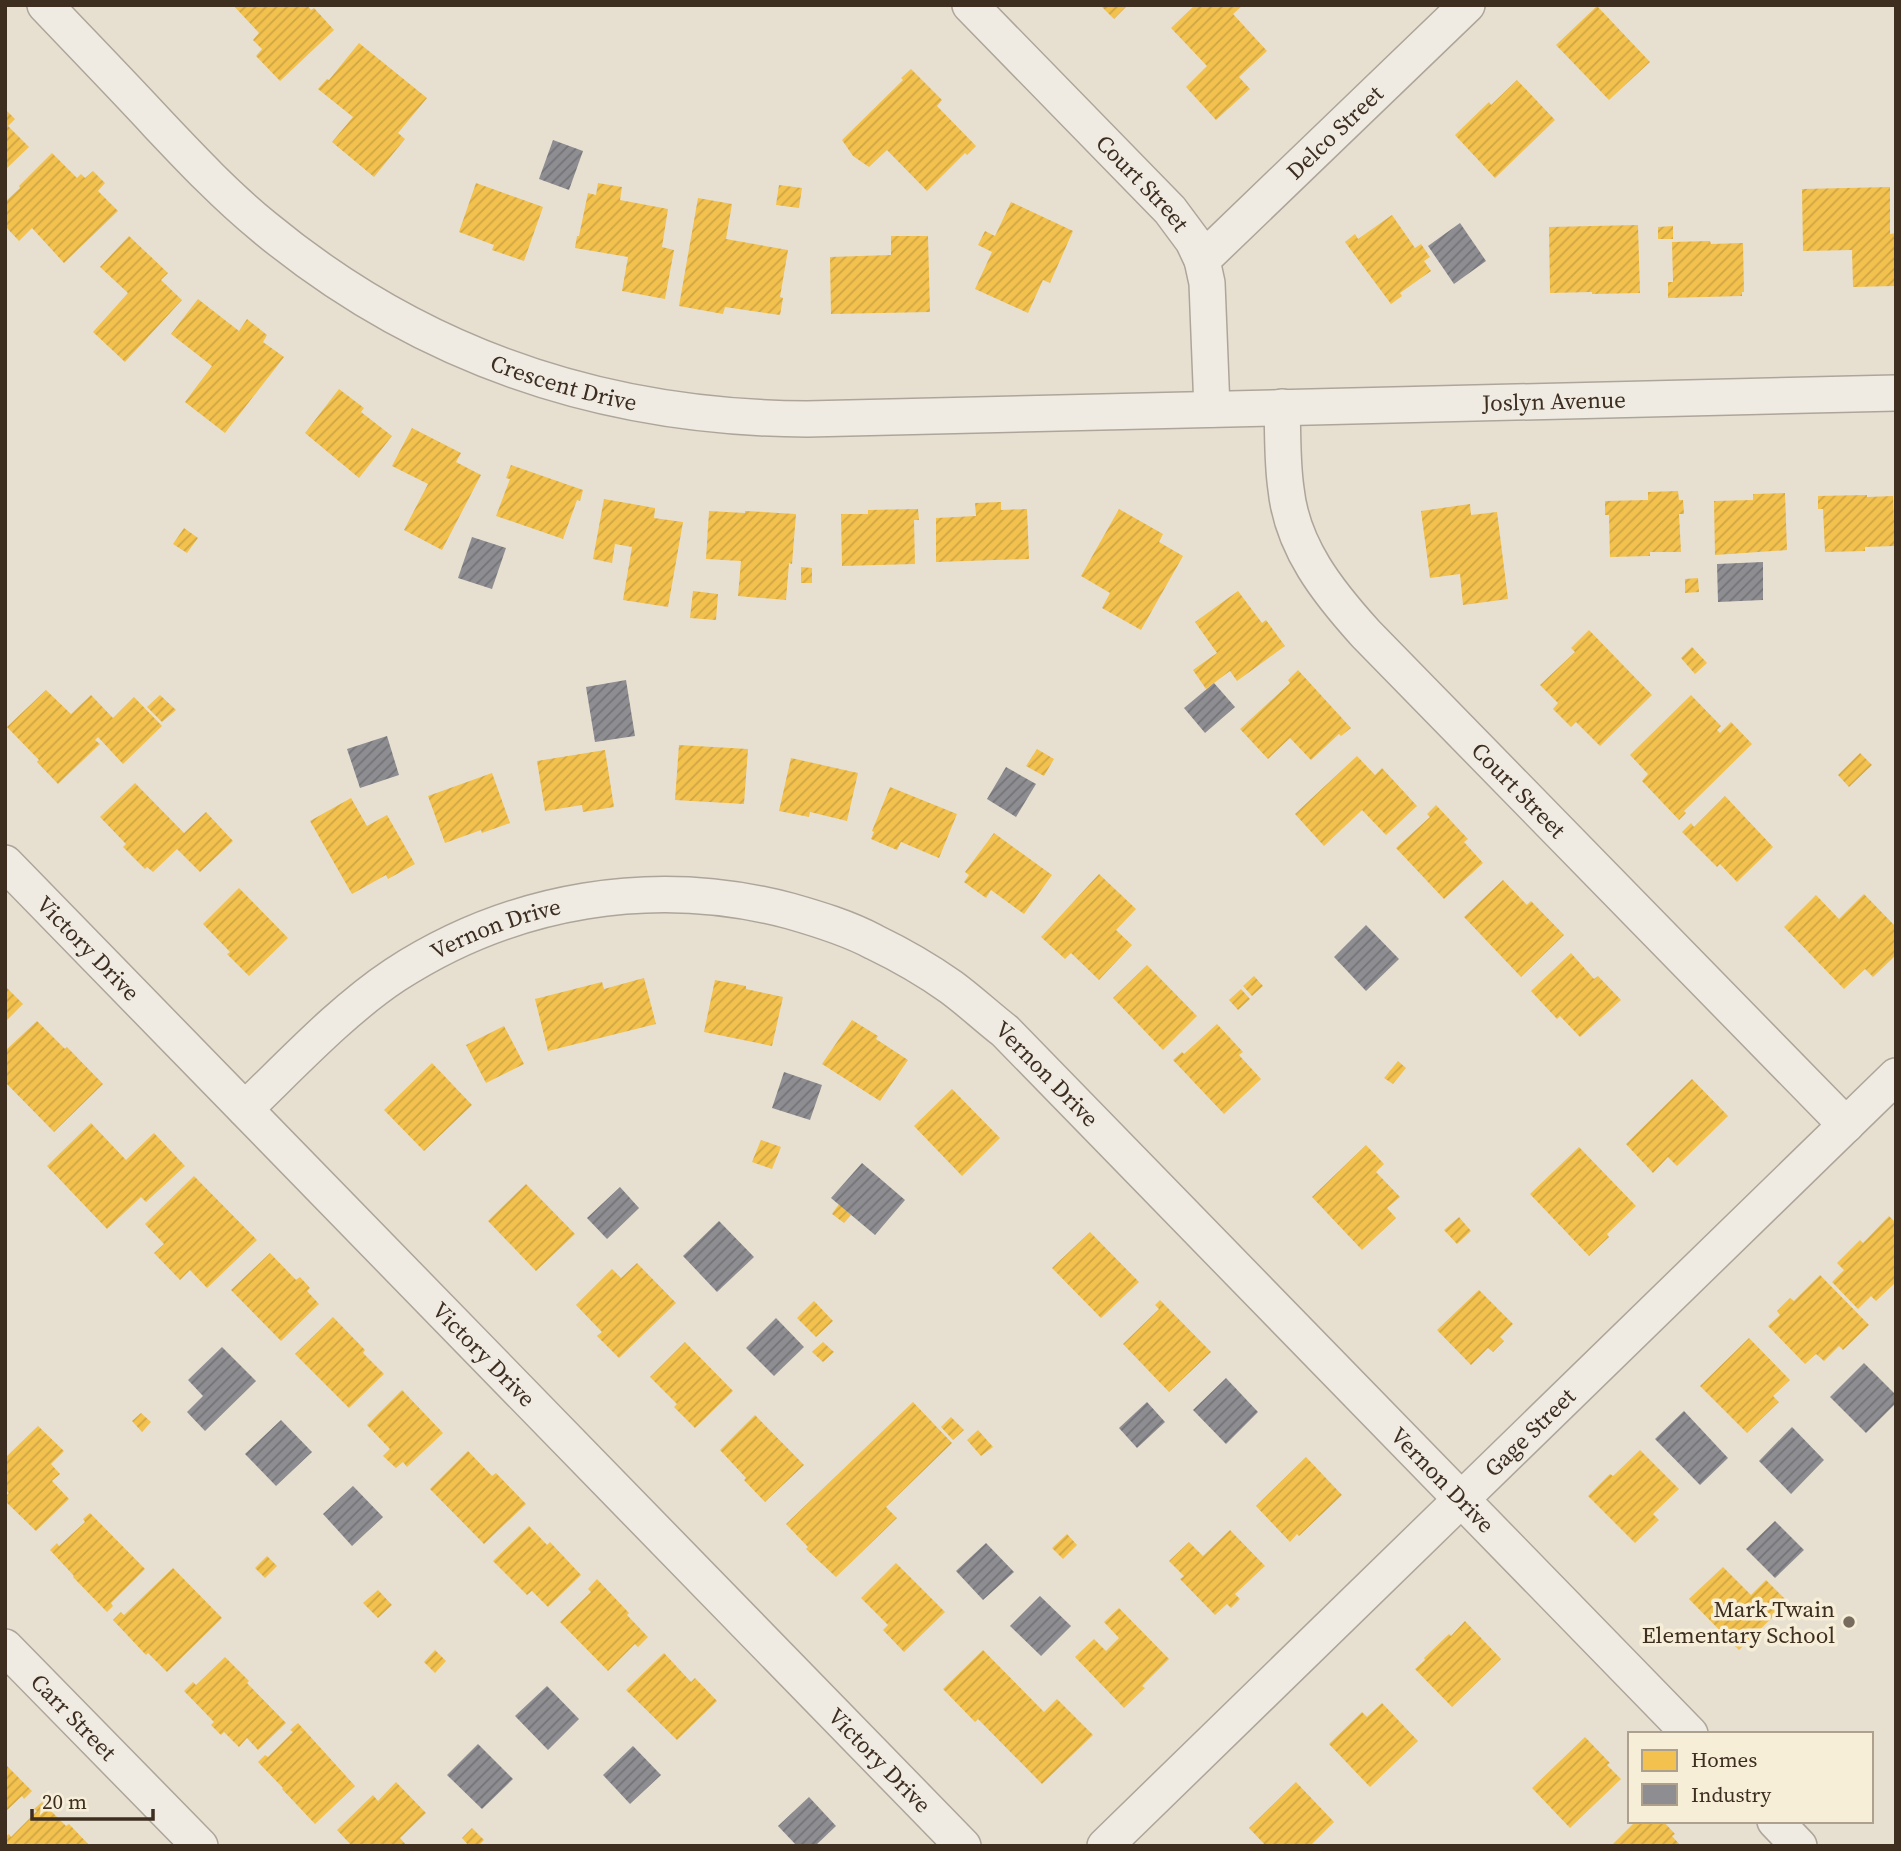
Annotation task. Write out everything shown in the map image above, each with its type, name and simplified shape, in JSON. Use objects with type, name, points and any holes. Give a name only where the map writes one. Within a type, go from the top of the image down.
[{"type":"street","name":"Crescent Drive","points":[[45,5],[200,168],[290,247],[382,309],[442,340],[505,367],[577,390],[633,403],[696,414],[753,419],[1212,409]]},
{"type":"street","name":"Court Street","points":[[971,5],[1170,211],[1193,241],[1202,260],[1207,283],[1212,409]]},
{"type":"street","name":"Delco Street","points":[[1202,260],[1467,5]]},
{"type":"street","name":"Joslyn Avenue","points":[[1212,409],[1896,393]]},
{"type":"street","name":"Court Street","points":[[1282,407],[1285,488],[1289,510],[1303,549],[1338,602],[1366,634],[1846,1125]]},
{"type":"street","name":"Victory Drive","points":[[5,863],[963,1846]]},
{"type":"street","name":"Vernon Drive","points":[[245,1109],[362,1000],[393,977],[465,936],[505,920],[547,908],[601,898],[655,894],[732,899],[772,906],[810,917],[872,940],[953,989],[1005,1031],[1688,1732]]},
{"type":"street","name":"Gage Street","points":[[1105,1846],[1896,1076]]},
{"type":"street","name":"Carr Street","points":[[5,1647],[200,1846]]},
{"type":"street","points":[[1778,1823],[1799,1846]]},
{"type":"building: Homes","points":[[233,5],[307,5],[311,10],[314,8],[334,30],[280,81],[256,56],[262,49],[253,40],[259,33]]},
{"type":"building: Homes","points":[[1100,5],[1128,5],[1114,19]]},
{"type":"building: Homes","points":[[1195,5],[1243,5],[1233,14],[1267,51],[1239,77],[1250,89],[1216,120],[1186,87],[1207,66],[1171,28]]},
{"type":"building: Homes","points":[[1597,6],[1650,62],[1609,100],[1556,45]]},
{"type":"building: Homes","points":[[359,43],[427,98],[398,133],[405,139],[374,177],[332,142],[353,117],[318,89],[329,80]]},
{"type":"building: Homes","points":[[911,69],[942,100],[937,106],[976,146],[967,155],[965,153],[927,191],[887,150],[869,167],[853,156],[842,140]]},
{"type":"building: Homes","points":[[1517,80],[1555,120],[1495,178],[1455,135],[1489,102],[1491,105]]},
{"type":"building: Homes","points":[[5,109],[15,119],[8,126],[29,147],[5,170]]},
{"type":"building: Homes","points":[[52,153],[77,178],[81,174],[85,178],[93,171],[105,183],[98,191],[118,211],[64,263],[32,228],[19,241],[5,226],[5,202]]},
{"type":"building: Homes","points":[[476,183],[543,207],[524,261],[492,250],[494,245],[459,232]]},
{"type":"building: Homes","points":[[598,183],[622,187],[620,200],[668,209],[662,247],[674,250],[665,299],[622,291],[628,257],[575,248],[588,193],[596,195]]},
{"type":"building: Homes","points":[[779,185],[802,188],[799,208],[776,205]]},
{"type":"building: Homes","points":[[1890,187],[1890,234],[1896,233],[1896,286],[1853,287],[1852,250],[1803,251],[1802,189]]},
{"type":"building: Homes","points":[[698,198],[732,204],[726,239],[788,250],[780,297],[783,298],[780,315],[725,307],[723,314],[679,306]]},
{"type":"building: Homes","points":[[1011,202],[1073,231],[1050,283],[1043,280],[1028,313],[975,289],[992,252],[978,245],[985,231],[995,236]]},
{"type":"building: Homes","points":[[1392,215],[1415,248],[1421,244],[1430,257],[1424,261],[1431,271],[1400,293],[1402,296],[1391,304],[1345,242],[1355,234],[1358,239]]},
{"type":"building: Homes","points":[[1638,225],[1640,293],[1550,293],[1549,227]]},
{"type":"building: Homes","points":[[1673,226],[1673,239],[1658,239],[1658,227]]},
{"type":"building: Homes","points":[[129,236],[168,273],[161,280],[182,300],[125,362],[93,332],[128,293],[100,267]]},
{"type":"building: Homes","points":[[891,236],[928,236],[930,312],[831,314],[830,257],[891,255]]},
{"type":"building: Homes","points":[[1710,241],[1711,244],[1743,243],[1742,296],[1668,298],[1668,282],[1673,282],[1672,242]]},
{"type":"building: Homes","points":[[198,299],[239,331],[247,319],[267,335],[263,342],[284,357],[225,433],[185,402],[212,366],[171,334]]},
{"type":"building: Homes","points":[[339,389],[364,408],[361,412],[392,436],[359,478],[305,433]]},
{"type":"building: Homes","points":[[412,428],[461,453],[456,462],[481,475],[442,550],[404,530],[428,484],[392,466]]},
{"type":"building: Homes","points":[[511,465],[583,490],[563,539],[496,516],[510,479],[506,478]]},
{"type":"building: Homes","points":[[1678,491],[1679,500],[1683,500],[1684,514],[1679,514],[1681,552],[1650,552],[1650,556],[1610,557],[1609,515],[1605,515],[1605,501],[1648,500],[1648,492]]},
{"type":"building: Homes","points":[[1785,493],[1787,550],[1715,555],[1714,501],[1753,500],[1753,494]]},
{"type":"building: Homes","points":[[1818,496],[1893,496],[1895,546],[1865,547],[1865,551],[1825,552],[1823,509],[1818,509]]},
{"type":"building: Homes","points":[[604,499],[655,508],[654,518],[683,522],[668,607],[623,600],[632,547],[615,544],[612,563],[593,559]]},
{"type":"building: Homes","points":[[1001,502],[1001,510],[1027,509],[1029,559],[936,562],[936,518],[976,516],[975,503]]},
{"type":"building: Homes","points":[[1470,504],[1471,515],[1497,512],[1508,599],[1463,605],[1460,574],[1430,578],[1421,511]]},
{"type":"building: Homes","points":[[918,509],[919,520],[914,520],[915,564],[842,566],[841,514],[868,514],[868,510]]},
{"type":"building: Homes","points":[[1119,509],[1163,534],[1159,542],[1183,556],[1141,630],[1102,608],[1110,593],[1081,576]]},
{"type":"building: Homes","points":[[709,511],[796,514],[786,600],[738,596],[741,561],[706,559]]},
{"type":"building: Homes","points":[[184,528],[198,538],[187,553],[173,544]]},
{"type":"building: Homes","points":[[801,567],[812,568],[812,583],[801,583]]},
{"type":"building: Homes","points":[[1698,578],[1699,592],[1685,593],[1685,579]]},
{"type":"building: Homes","points":[[693,591],[718,594],[716,620],[690,618]]},
{"type":"building: Homes","points":[[1238,591],[1262,623],[1266,620],[1285,646],[1237,681],[1230,671],[1206,689],[1193,670],[1217,653],[1195,622]]},
{"type":"building: Homes","points":[[1589,630],[1652,695],[1600,746],[1576,722],[1571,727],[1553,709],[1558,703],[1540,685],[1575,652],[1571,648]]},
{"type":"building: Homes","points":[[1692,647],[1707,663],[1695,674],[1681,658]]},
{"type":"building: Homes","points":[[1298,670],[1351,728],[1341,736],[1339,734],[1311,760],[1290,738],[1268,759],[1240,729],[1290,683],[1288,680]]},
{"type":"building: Homes","points":[[46,690],[71,714],[91,695],[113,718],[134,697],[162,726],[123,764],[98,737],[95,740],[100,744],[58,784],[7,727]]},
{"type":"building: Homes","points":[[160,695],[176,710],[162,722],[147,707]]},
{"type":"building: Homes","points":[[1691,695],[1721,726],[1717,730],[1720,733],[1731,722],[1752,744],[1684,811],[1686,813],[1679,820],[1642,781],[1648,774],[1630,755]]},
{"type":"building: Homes","points":[[679,745],[748,749],[744,804],[675,800]]},
{"type":"building: Homes","points":[[1037,749],[1054,759],[1044,776],[1026,766]]},
{"type":"building: Homes","points":[[605,750],[614,807],[583,812],[582,805],[545,811],[537,761]]},
{"type":"building: Homes","points":[[1860,753],[1872,765],[1849,787],[1838,775]]},
{"type":"building: Homes","points":[[1357,756],[1375,775],[1382,768],[1417,806],[1386,835],[1362,810],[1324,846],[1295,814]]},
{"type":"building: Homes","points":[[791,758],[858,773],[847,821],[810,812],[809,817],[779,811]]},
{"type":"building: Homes","points":[[492,773],[510,823],[445,843],[428,796]]},
{"type":"building: Homes","points":[[135,783],[184,833],[206,812],[233,841],[200,872],[177,849],[153,872],[147,867],[145,869],[123,847],[126,844],[100,817]]},
{"type":"building: Homes","points":[[890,787],[957,814],[939,858],[901,842],[897,850],[871,839]]},
{"type":"building: Homes","points":[[1725,796],[1773,847],[1737,882],[1720,864],[1717,867],[1682,832],[1691,823],[1694,827]]},
{"type":"building: Homes","points":[[351,798],[367,826],[387,815],[415,864],[388,879],[386,875],[352,894],[310,821]]},
{"type":"building: Homes","points":[[1436,805],[1468,839],[1464,842],[1483,863],[1444,899],[1396,848],[1430,817],[1427,814]]},
{"type":"building: Homes","points":[[994,833],[1052,875],[1024,914],[991,890],[986,898],[964,882],[969,875],[965,872]]},
{"type":"building: Homes","points":[[1099,874],[1136,909],[1116,930],[1132,945],[1099,980],[1071,953],[1065,959],[1041,937]]},
{"type":"building: Homes","points":[[1503,880],[1527,905],[1531,901],[1564,935],[1521,977],[1464,917]]},
{"type":"building: Homes","points":[[239,888],[288,938],[249,976],[203,924]]},
{"type":"building: Homes","points":[[1864,894],[1896,927],[1896,955],[1873,977],[1865,969],[1844,989],[1784,927],[1816,895],[1839,919]]},
{"type":"building: Homes","points":[[1571,953],[1594,979],[1598,976],[1621,1000],[1580,1037],[1560,1016],[1557,1019],[1531,991]]},
{"type":"building: Homes","points":[[1147,965],[1197,1016],[1163,1050],[1113,998]]},
{"type":"building: Homes","points":[[1254,976],[1263,986],[1252,996],[1243,986]]},
{"type":"building: Homes","points":[[644,978],[656,1024],[548,1051],[535,999],[602,982],[604,989]]},
{"type":"building: Homes","points":[[715,980],[783,997],[772,1046],[704,1032]]},
{"type":"building: Homes","points":[[5,986],[23,1004],[5,1022]]},
{"type":"building: Homes","points":[[1241,989],[1250,999],[1238,1010],[1229,1000]]},
{"type":"building: Homes","points":[[852,1020],[908,1060],[880,1101],[822,1064]]},
{"type":"building: Homes","points":[[37,1021],[103,1084],[54,1132],[5,1082],[5,1051]]},
{"type":"building: Homes","points":[[1217,1024],[1243,1052],[1239,1055],[1261,1079],[1224,1114],[1173,1060],[1182,1052],[1184,1054]]},
{"type":"building: Homes","points":[[504,1026],[524,1064],[486,1083],[466,1045]]},
{"type":"building: Homes","points":[[1398,1061],[1406,1068],[1393,1084],[1384,1078]]},
{"type":"building: Homes","points":[[432,1063],[472,1105],[424,1151],[384,1110]]},
{"type":"building: Homes","points":[[1692,1079],[1728,1116],[1677,1166],[1668,1157],[1653,1173],[1626,1144]]},
{"type":"building: Homes","points":[[952,1089],[1000,1138],[962,1176],[914,1126]]},
{"type":"building: Homes","points":[[91,1123],[126,1160],[154,1133],[185,1166],[146,1202],[141,1197],[107,1229],[47,1166]]},
{"type":"building: Homes","points":[[761,1140],[781,1147],[772,1169],[752,1162]]},
{"type":"building: Homes","points":[[1366,1145],[1384,1164],[1376,1172],[1400,1197],[1387,1208],[1396,1218],[1362,1250],[1312,1197]]},
{"type":"building: Homes","points":[[1579,1147],[1636,1206],[1589,1256],[1530,1194]]},
{"type":"building: Homes","points":[[194,1176],[257,1240],[207,1288],[190,1270],[180,1280],[154,1253],[164,1244],[145,1224]]},
{"type":"building: Homes","points":[[526,1184],[575,1234],[536,1271],[488,1221]]},
{"type":"building: Homes","points":[[839,1204],[851,1215],[844,1223],[832,1214]]},
{"type":"building: Homes","points":[[1889,1216],[1896,1223],[1896,1282],[1876,1301],[1871,1296],[1858,1309],[1832,1282],[1844,1270],[1837,1263],[1860,1240],[1863,1243]]},
{"type":"building: Homes","points":[[1459,1217],[1471,1231],[1457,1244],[1444,1230]]},
{"type":"building: Homes","points":[[1090,1232],[1139,1282],[1101,1318],[1052,1268]]},
{"type":"building: Homes","points":[[270,1253],[296,1280],[300,1277],[310,1288],[307,1291],[319,1304],[281,1341],[231,1290]]},
{"type":"building: Homes","points":[[637,1263],[676,1303],[619,1358],[597,1336],[602,1332],[576,1305],[612,1269],[621,1278]]},
{"type":"building: Homes","points":[[1820,1275],[1869,1325],[1843,1350],[1839,1346],[1824,1361],[1816,1354],[1805,1364],[1768,1326],[1780,1315],[1777,1311],[1790,1298],[1794,1301]]},
{"type":"building: Homes","points":[[1479,1290],[1513,1324],[1500,1337],[1504,1341],[1493,1352],[1488,1348],[1471,1365],[1437,1330]]},
{"type":"building: Homes","points":[[1160,1300],[1211,1352],[1169,1392],[1123,1344],[1159,1309],[1155,1305]]},
{"type":"building: Homes","points":[[814,1301],[833,1321],[816,1337],[797,1318]]},
{"type":"building: Homes","points":[[333,1317],[384,1374],[349,1408],[295,1354]]},
{"type":"building: Homes","points":[[1749,1338],[1790,1380],[1773,1396],[1779,1402],[1747,1433],[1700,1386]]},
{"type":"building: Homes","points":[[685,1342],[733,1391],[695,1428],[674,1407],[677,1404],[650,1377]]},
{"type":"building: Homes","points":[[823,1342],[834,1352],[823,1362],[812,1352]]},
{"type":"building: Homes","points":[[402,1390],[443,1433],[407,1467],[403,1462],[396,1468],[383,1456],[390,1449],[367,1425]]},
{"type":"building: Homes","points":[[913,1402],[952,1443],[886,1507],[897,1518],[836,1577],[806,1549],[808,1547],[786,1524]]},
{"type":"building: Homes","points":[[141,1413],[151,1422],[142,1432],[132,1421]]},
{"type":"building: Homes","points":[[755,1415],[804,1465],[765,1502],[720,1450]]},
{"type":"building: Homes","points":[[951,1417],[964,1430],[953,1440],[941,1427]]},
{"type":"building: Homes","points":[[38,1426],[64,1451],[51,1464],[60,1474],[52,1481],[69,1499],[36,1531],[5,1501],[9,1493],[5,1490],[5,1458]]},
{"type":"building: Homes","points":[[978,1430],[993,1447],[981,1456],[967,1440]]},
{"type":"building: Homes","points":[[1640,1450],[1679,1489],[1653,1514],[1659,1520],[1635,1543],[1588,1496]]},
{"type":"building: Homes","points":[[468,1451],[492,1476],[496,1473],[526,1504],[484,1544],[430,1489]]},
{"type":"building: Homes","points":[[1306,1457],[1342,1495],[1290,1542],[1256,1506]]},
{"type":"building: Homes","points":[[90,1513],[145,1569],[111,1603],[113,1606],[107,1612],[50,1550],[57,1543],[59,1546],[85,1522],[83,1519]]},
{"type":"building: Homes","points":[[529,1526],[547,1545],[550,1542],[581,1575],[548,1607],[532,1591],[527,1595],[493,1561]]},
{"type":"building: Homes","points":[[1230,1530],[1265,1566],[1235,1594],[1240,1599],[1231,1608],[1227,1604],[1215,1615],[1180,1579],[1184,1576],[1169,1561],[1189,1542],[1203,1556]]},
{"type":"building: Homes","points":[[1067,1534],[1077,1545],[1063,1559],[1052,1548]]},
{"type":"building: Homes","points":[[267,1556],[277,1566],[265,1578],[255,1568]]},
{"type":"building: Homes","points":[[896,1563],[945,1612],[904,1652],[883,1630],[888,1625],[861,1598]]},
{"type":"building: Homes","points":[[1723,1567],[1751,1595],[1766,1580],[1788,1602],[1739,1650],[1689,1599]]},
{"type":"building: Homes","points":[[173,1568],[222,1618],[167,1672],[148,1653],[146,1655],[113,1620],[121,1612],[124,1615]]},
{"type":"building: Homes","points":[[597,1579],[648,1637],[638,1647],[635,1644],[608,1671],[560,1622],[591,1592],[588,1589]]},
{"type":"building: Homes","points":[[378,1590],[392,1605],[378,1618],[363,1603]]},
{"type":"building: Homes","points":[[1119,1608],[1169,1659],[1124,1708],[1075,1657],[1094,1639],[1106,1651],[1119,1638],[1104,1622]]},
{"type":"building: Homes","points":[[1465,1621],[1501,1659],[1452,1707],[1415,1669]]},
{"type":"building: Homes","points":[[435,1650],[446,1661],[435,1673],[424,1662]]},
{"type":"building: Homes","points":[[983,1650],[1044,1712],[1057,1699],[1093,1735],[1042,1784],[978,1719],[975,1722],[943,1689]]},
{"type":"building: Homes","points":[[664,1653],[691,1682],[695,1678],[717,1701],[677,1740],[626,1690]]},
{"type":"building: Homes","points":[[225,1657],[286,1723],[258,1750],[247,1738],[239,1747],[224,1732],[221,1735],[211,1725],[214,1722],[184,1691],[193,1682],[196,1685]]},
{"type":"building: Homes","points":[[1382,1703],[1418,1741],[1370,1787],[1329,1744],[1362,1712],[1367,1717]]},
{"type":"building: Homes","points":[[298,1723],[355,1786],[315,1824],[258,1762],[265,1755],[268,1757],[293,1732],[290,1730]]},
{"type":"building: Homes","points":[[1585,1737],[1621,1779],[1570,1828],[1532,1788]]},
{"type":"building: Homes","points":[[5,1764],[32,1791],[24,1799],[22,1796],[5,1812]]},
{"type":"building: Homes","points":[[396,1782],[426,1813],[400,1838],[407,1846],[352,1846],[337,1830],[373,1795],[378,1801]]},
{"type":"building: Homes","points":[[1296,1782],[1334,1822],[1310,1846],[1266,1846],[1249,1828]]},
{"type":"building: Homes","points":[[42,1802],[90,1846],[7,1846],[5,1837],[9,1834],[11,1837],[37,1811],[34,1809]]},
{"type":"building: Homes","points":[[1634,1823],[1665,1823],[1681,1846],[1611,1846]]},
{"type":"building: Homes","points":[[472,1828],[484,1840],[478,1846],[469,1846],[462,1838]]},
{"type":"building: Industry","points":[[553,140],[583,151],[569,190],[539,179]]},
{"type":"building: Industry","points":[[1460,223],[1486,261],[1454,284],[1428,246]]},
{"type":"building: Industry","points":[[472,537],[506,548],[492,589],[458,578]]},
{"type":"building: Industry","points":[[1763,562],[1763,600],[1718,602],[1717,564]]},
{"type":"building: Industry","points":[[626,680],[635,736],[595,742],[586,687]]},
{"type":"building: Industry","points":[[1214,683],[1235,707],[1205,733],[1184,708]]},
{"type":"building: Industry","points":[[387,736],[399,775],[360,788],[347,749]]},
{"type":"building: Industry","points":[[1006,767],[1036,784],[1016,817],[987,799]]},
{"type":"building: Industry","points":[[1366,925],[1399,959],[1366,991],[1334,957]]},
{"type":"building: Industry","points":[[784,1072],[822,1085],[810,1120],[772,1108]]},
{"type":"building: Industry","points":[[862,1163],[905,1200],[875,1235],[831,1198]]},
{"type":"building: Industry","points":[[620,1187],[639,1208],[607,1239],[587,1218]]},
{"type":"building: Industry","points":[[719,1221],[754,1257],[717,1292],[683,1256]]},
{"type":"building: Industry","points":[[776,1318],[804,1347],[774,1376],[746,1348]]},
{"type":"building: Industry","points":[[222,1347],[256,1381],[205,1431],[187,1412],[203,1396],[188,1380]]},
{"type":"building: Industry","points":[[1864,1363],[1896,1395],[1896,1403],[1866,1433],[1830,1397]]},
{"type":"building: Industry","points":[[1226,1378],[1258,1412],[1226,1444],[1193,1410]]},
{"type":"building: Industry","points":[[1147,1402],[1165,1422],[1137,1448],[1119,1428]]},
{"type":"building: Industry","points":[[1684,1411],[1728,1458],[1700,1485],[1655,1439]]},
{"type":"building: Industry","points":[[281,1420],[312,1452],[276,1486],[245,1454]]},
{"type":"building: Industry","points":[[1792,1427],[1824,1460],[1791,1494],[1759,1461]]},
{"type":"building: Industry","points":[[353,1486],[383,1517],[352,1546],[323,1514]]},
{"type":"building: Industry","points":[[1775,1521],[1804,1550],[1775,1578],[1746,1549]]},
{"type":"building: Industry","points":[[986,1543],[1014,1572],[983,1600],[956,1571]]},
{"type":"building: Industry","points":[[1040,1596],[1071,1626],[1041,1656],[1010,1626]]},
{"type":"building: Industry","points":[[547,1686],[579,1719],[548,1750],[515,1716]]},
{"type":"building: Industry","points":[[478,1744],[513,1779],[482,1809],[447,1775]]},
{"type":"building: Industry","points":[[633,1746],[661,1775],[630,1804],[603,1775]]},
{"type":"building: Industry","points":[[809,1797],[836,1826],[815,1846],[797,1846],[778,1826]]},
{"type":"place","name":"Mark Twain Elementary School","points":[[1849,1622]]}]
